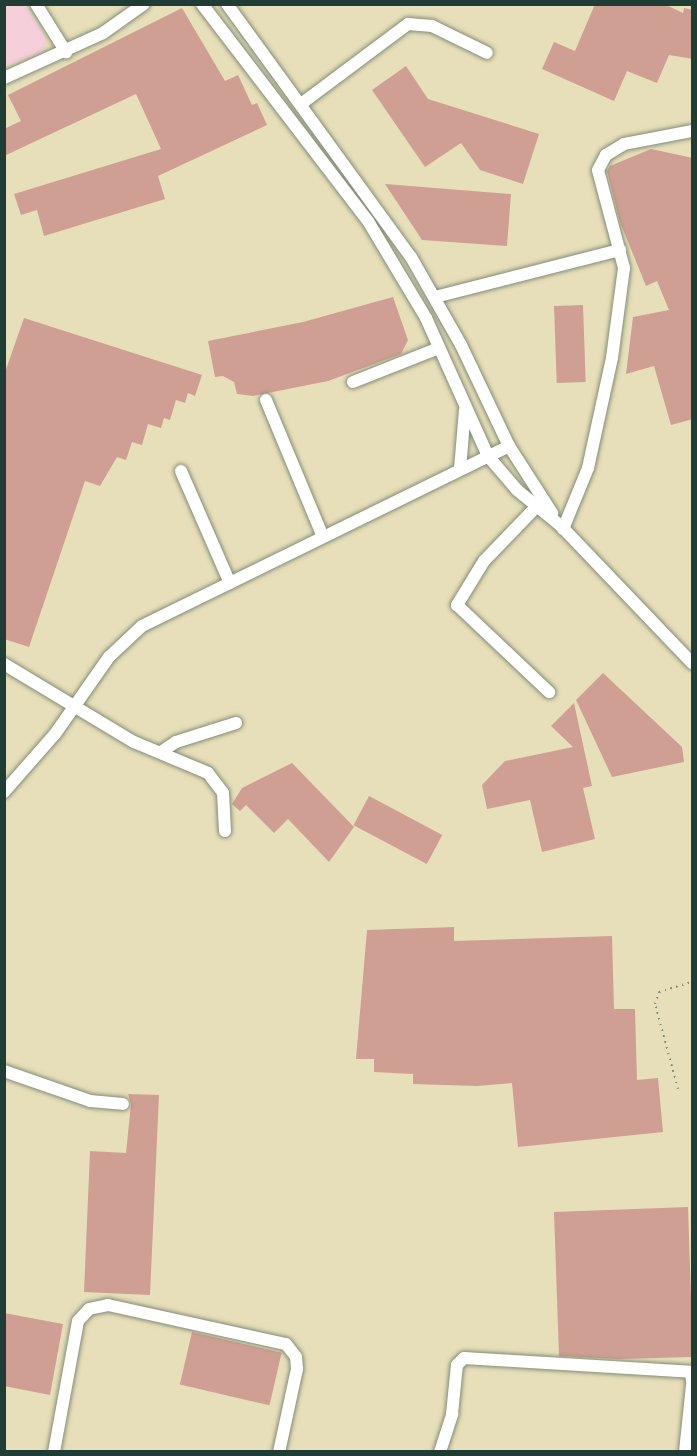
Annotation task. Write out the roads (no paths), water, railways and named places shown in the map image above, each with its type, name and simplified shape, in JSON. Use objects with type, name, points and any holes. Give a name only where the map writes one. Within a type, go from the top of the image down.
[{"type":"street","points":[[36,4],[66,52]]},
{"type":"street","points":[[4,78],[66,52],[103,33],[144,4]]},
{"type":"street","points":[[202,4],[368,221],[421,310],[488,456],[537,506],[562,527],[693,663]]},
{"type":"street","points":[[227,4],[386,219],[435,297],[509,446],[562,527]]},
{"type":"street","points":[[301,104],[408,24],[432,26],[487,53]]},
{"type":"street","points":[[562,527],[588,468],[612,358],[624,268],[598,170],[606,155],[624,144],[693,131]]},
{"type":"street","points":[[435,297],[620,250]]},
{"type":"street","points":[[353,382],[439,348]]},
{"type":"street","points":[[266,400],[323,537]]},
{"type":"street","points":[[460,470],[465,406]]},
{"type":"street","points":[[4,792],[55,734],[109,657],[142,626],[509,446]]},
{"type":"street","points":[[181,471],[230,583]]},
{"type":"street","points":[[537,506],[484,561],[457,605],[549,692]]},
{"type":"street","points":[[4,664],[134,742],[195,765],[217,781],[224,799],[225,831]]},
{"type":"street","points":[[161,752],[176,742],[236,723]]},
{"type":"street","points":[[4,1071],[90,1101],[123,1104]]},
{"type":"street","points":[[54,1452],[78,1321],[89,1309],[102,1305],[286,1344],[296,1357],[297,1369],[279,1452]]},
{"type":"street","points":[[440,1452],[452,1414],[457,1365],[464,1358],[691,1372],[693,1383],[685,1452]]}]
